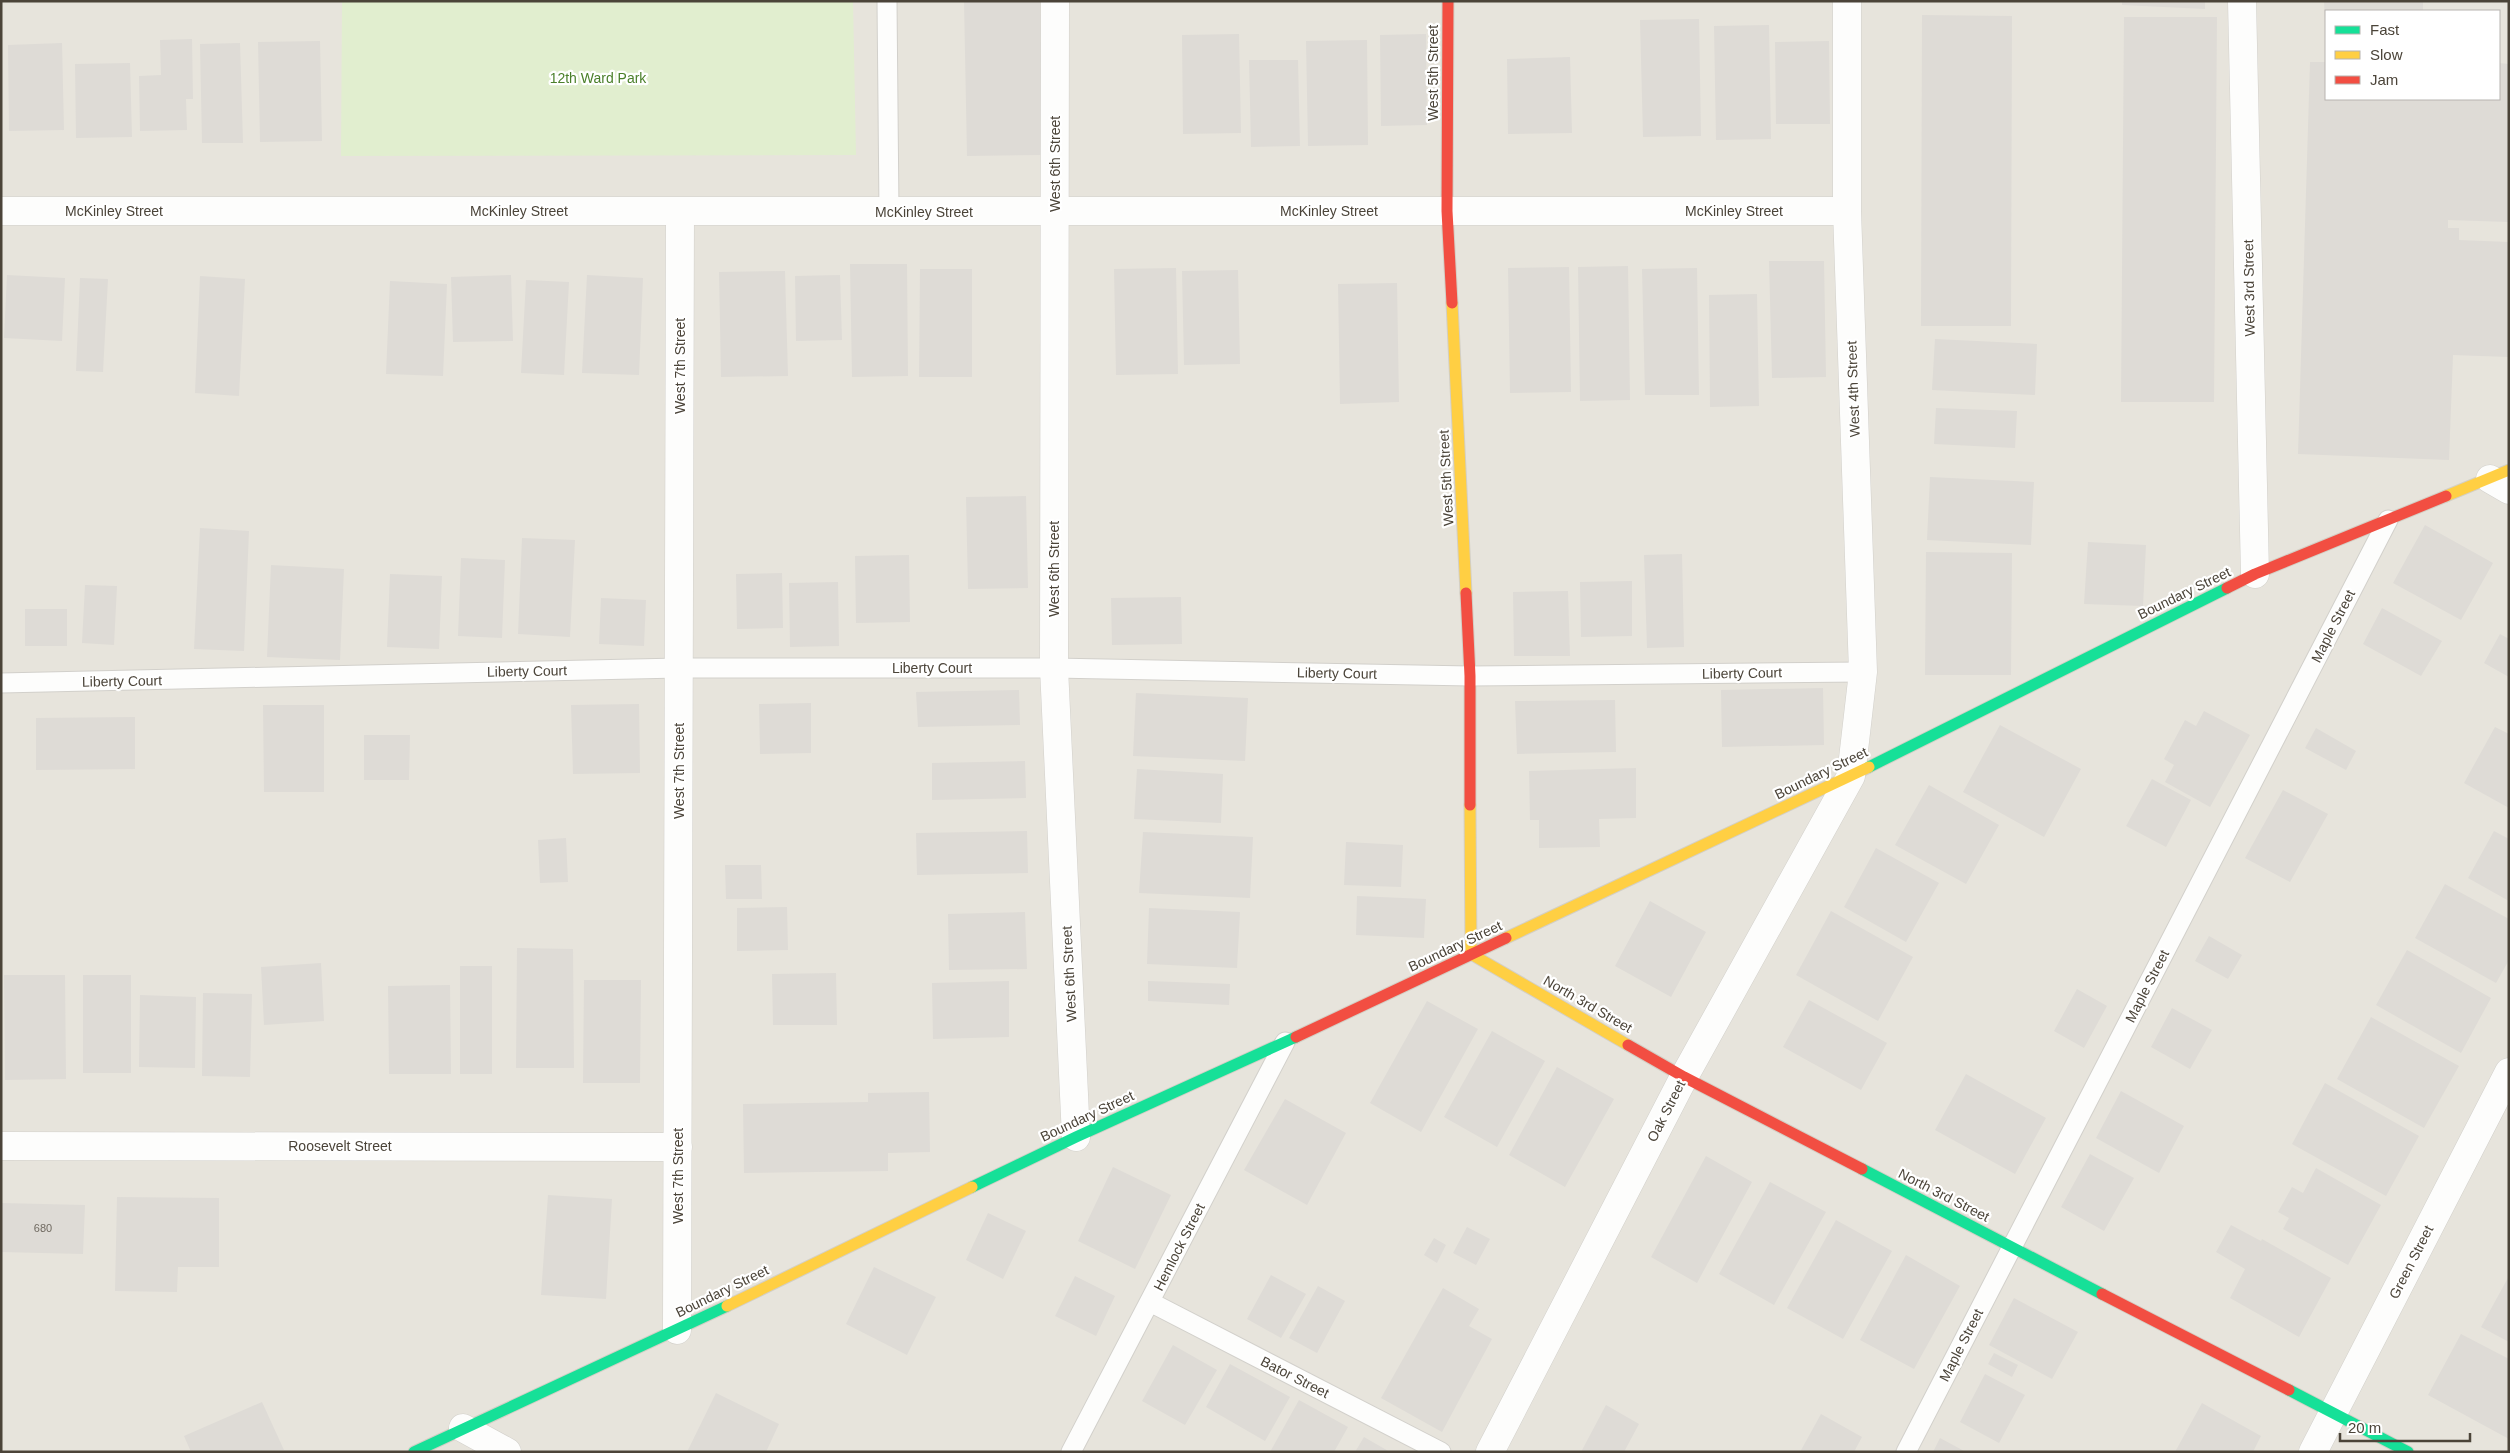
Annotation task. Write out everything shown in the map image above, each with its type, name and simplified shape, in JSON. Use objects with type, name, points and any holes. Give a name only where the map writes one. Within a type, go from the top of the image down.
[{"type":"street","name":"West 6th Street","points":[[1055,1],[1054,668],[1076,1137]]},
{"type":"street","name":"West 5th Street","points":[[1448,1],[1448,211],[1470,676],[1471,954]]},
{"type":"street","name":"West 4th Street","points":[[1847,1],[1847,211],[1863,672],[1851,776]]},
{"type":"street","name":"West 3rd Street","points":[[2242,1],[2256,574]]},
{"type":"street","name":"McKinley Street","points":[[1,211],[1847,211]]},
{"type":"street","name":"West 7th Street","points":[[677,1330],[680,212]]},
{"type":"street","name":"Boundary Street","points":[[414,1452],[677,1330],[1076,1137],[1285,1042],[1851,776],[2256,574],[2388,520],[2502,479]]},
{"type":"street","name":"Oak Street","points":[[1490,1452],[1684,1077],[1851,776]]},
{"type":"street","name":"North 3rd Street","points":[[1471,954],[1684,1077],[2408,1452]]},
{"type":"street","name":"Green Street","points":[[2313,1452],[2509,1072]]},
{"type":"street","name":"Roosevelt Street","points":[[1,1146],[678,1146]]},
{"type":"street","points":[[463,1428],[507,1452]]},
{"type":"lane","points":[[887,1],[889,212]]},
{"type":"lane","name":"Maple Street","points":[[1906,1452],[2388,520]]},
{"type":"lane","name":"Liberty Court","points":[[1,683],[679,668],[1054,668],[1470,676],[1863,672]]},
{"type":"lane","name":"Hemlock Street","points":[[1071,1452],[1285,1042]]},
{"type":"lane","name":"Bator Street","points":[[1150,1302],[1441,1452]]},
{"type":"shaded area","points":[[1,1],[2509,1],[2509,1452],[1,1452]]},
{"type":"green space","name":"12th Ward Park","points":[[342,1],[853,1],[856,155],[341,156]]},
{"type":"building","points":[[964,1],[1040,1],[1042,155],[967,156]]},
{"type":"building","points":[[2122,1],[2205,1],[2205,9],[2122,5]]},
{"type":"building","points":[[2324,1],[2423,1],[2423,10],[2325,10],[2325,23]]},
{"type":"building","points":[[1922,15],[2012,16],[2011,326],[1921,326]]},
{"type":"building","points":[[2124,17],[2217,17],[2214,402],[2121,402]]},
{"type":"building","points":[[1699,19],[1701,136],[1643,137],[1640,20]]},
{"type":"building","points":[[1769,25],[1771,139],[1716,140],[1714,26]]},
{"type":"building","points":[[1239,34],[1241,133],[1183,134],[1182,35]]},
{"type":"building","points":[[1426,34],[1427,125],[1381,126],[1380,35]]},
{"type":"building","points":[[192,39],[193,99],[186,99],[187,130],[140,131],[139,76],[161,75],[160,40]]},
{"type":"building","points":[[1367,40],[1368,145],[1308,146],[1306,41]]},
{"type":"building","points":[[320,41],[322,141],[260,142],[258,42]]},
{"type":"building","points":[[1829,41],[1830,124],[1776,124],[1775,42]]},
{"type":"building","points":[[62,43],[64,130],[9,131],[8,45]]},
{"type":"building","points":[[240,43],[243,143],[202,143],[200,44]]},
{"type":"building","points":[[1570,57],[1572,133],[1508,134],[1507,59]]},
{"type":"building","points":[[1249,60],[1298,60],[1300,146],[1251,147]]},
{"type":"building","points":[[2310,62],[2325,62],[2325,100],[2500,100],[2500,63],[2509,64],[2509,222],[2448,220],[2448,228],[2459,228],[2459,240],[2509,242],[2508,357],[2453,355],[2449,460],[2298,454]]},
{"type":"building","points":[[130,63],[132,137],[76,138],[75,64]]},
{"type":"building","points":[[1769,261],[1824,261],[1826,377],[1772,378]]},
{"type":"building","points":[[850,264],[907,264],[908,376],[852,377]]},
{"type":"building","points":[[1628,266],[1630,400],[1580,401],[1578,267]]},
{"type":"building","points":[[1569,267],[1571,392],[1510,393],[1508,268]]},
{"type":"building","points":[[1176,268],[1178,374],[1116,375],[1114,269]]},
{"type":"building","points":[[1697,268],[1699,395],[1645,395],[1642,269]]},
{"type":"building","points":[[920,269],[972,269],[972,377],[919,377]]},
{"type":"building","points":[[1238,270],[1240,364],[1184,365],[1182,271]]},
{"type":"building","points":[[785,271],[788,376],[721,377],[719,272]]},
{"type":"building","points":[[7,275],[65,278],[62,341],[4,338]]},
{"type":"building","points":[[511,275],[513,341],[453,342],[451,277]]},
{"type":"building","points":[[587,275],[643,278],[639,375],[582,373]]},
{"type":"building","points":[[840,275],[842,340],[796,341],[795,276]]},
{"type":"building","points":[[200,276],[245,279],[239,396],[195,393]]},
{"type":"building","points":[[80,278],[108,279],[103,372],[76,371]]},
{"type":"building","points":[[526,280],[569,282],[564,375],[521,373]]},
{"type":"building","points":[[390,281],[447,284],[443,376],[386,374]]},
{"type":"building","points":[[1397,283],[1399,402],[1340,404],[1338,284]]},
{"type":"building","points":[[1757,294],[1759,406],[1710,407],[1709,295]]},
{"type":"building","points":[[1935,339],[2037,344],[2035,395],[1932,390]]},
{"type":"building","points":[[1936,408],[2017,411],[2015,448],[1934,444]]},
{"type":"building","points":[[1930,477],[2034,482],[2031,545],[1927,540]]},
{"type":"building","points":[[1026,496],[1028,588],[968,589],[966,497]]},
{"type":"building","points":[[2425,525],[2493,563],[2461,620],[2393,583]]},
{"type":"building","points":[[200,528],[249,531],[244,651],[194,649]]},
{"type":"building","points":[[522,538],[575,540],[570,637],[518,634]]},
{"type":"building","points":[[2088,542],[2146,545],[2143,606],[2084,604]]},
{"type":"building","points":[[1926,552],[2012,553],[2011,675],[1925,675]]},
{"type":"building","points":[[1682,554],[1684,647],[1647,648],[1644,555]]},
{"type":"building","points":[[909,555],[910,622],[856,623],[855,556]]},
{"type":"building","points":[[461,558],[505,560],[502,638],[458,636]]},
{"type":"building","points":[[271,565],[344,569],[340,660],[267,657]]},
{"type":"building","points":[[782,573],[783,628],[737,629],[736,574]]},
{"type":"building","points":[[390,574],[442,576],[439,649],[387,647]]},
{"type":"building","points":[[1632,581],[1632,636],[1581,637],[1580,582]]},
{"type":"building","points":[[838,582],[839,646],[790,647],[789,583]]},
{"type":"building","points":[[85,585],[117,586],[114,645],[82,643]]},
{"type":"building","points":[[1568,591],[1570,656],[1514,656],[1513,592]]},
{"type":"building","points":[[1181,597],[1182,644],[1112,645],[1111,598]]},
{"type":"building","points":[[601,598],[646,600],[644,646],[599,644]]},
{"type":"building","points":[[2382,608],[2442,641],[2421,676],[2363,644]]},
{"type":"building","points":[[25,609],[67,609],[67,646],[25,646]]},
{"type":"building","points":[[2500,634],[2509,639],[2509,677],[2484,663]]},
{"type":"building","points":[[1823,688],[1824,745],[1722,747],[1721,690]]},
{"type":"building","points":[[1019,690],[1020,725],[918,727],[916,692]]},
{"type":"building","points":[[1136,693],[1248,698],[1245,761],[1133,756]]},
{"type":"building","points":[[1615,700],[1616,752],[1517,754],[1515,701]]},
{"type":"building","points":[[811,703],[811,753],[760,754],[759,704]]},
{"type":"building","points":[[639,704],[640,773],[573,774],[571,705]]},
{"type":"building","points":[[263,705],[324,705],[324,792],[264,792]]},
{"type":"building","points":[[2204,711],[2250,735],[2210,807],[2165,782],[2174,765],[2164,759],[2185,720],[2196,726]]},
{"type":"building","points":[[135,717],[135,769],[36,770],[36,718]]},
{"type":"building","points":[[2000,725],[2081,769],[2044,837],[1963,792]]},
{"type":"building","points":[[2495,727],[2509,734],[2509,808],[2464,783]]},
{"type":"building","points":[[2316,728],[2356,751],[2346,770],[2305,748]]},
{"type":"building","points":[[364,735],[410,735],[409,780],[364,780]]},
{"type":"building","points":[[1025,761],[1026,798],[932,800],[932,763]]},
{"type":"building","points":[[1636,768],[1636,818],[1599,819],[1600,847],[1539,848],[1539,820],[1530,820],[1529,771]]},
{"type":"building","points":[[1137,769],[1223,774],[1221,823],[1134,819]]},
{"type":"building","points":[[2152,779],[2191,800],[2166,847],[2126,826]]},
{"type":"building","points":[[1929,785],[1999,825],[1966,884],[1895,845]]},
{"type":"building","points":[[2283,790],[2328,814],[2290,882],[2245,858]]},
{"type":"building","points":[[1027,831],[1028,873],[917,875],[916,833]]},
{"type":"building","points":[[2494,831],[2509,839],[2509,901],[2468,878]]},
{"type":"building","points":[[1143,832],[1253,837],[1250,898],[1139,893]]},
{"type":"building","points":[[566,838],[568,882],[540,883],[538,840]]},
{"type":"building","points":[[1346,842],[1403,845],[1401,887],[1344,885]]},
{"type":"building","points":[[1876,848],[1939,883],[1906,942],[1844,907]]},
{"type":"building","points":[[725,865],[761,865],[762,899],[726,899]]},
{"type":"building","points":[[2445,884],[2509,919],[2509,960],[2496,983],[2415,938]]},
{"type":"building","points":[[1357,896],[1426,899],[1424,938],[1356,935]]},
{"type":"building","points":[[1650,901],[1706,932],[1671,997],[1615,966]]},
{"type":"building","points":[[787,907],[788,950],[737,951],[737,908]]},
{"type":"building","points":[[1149,908],[1240,912],[1237,968],[1147,964]]},
{"type":"building","points":[[1831,911],[1913,957],[1878,1021],[1796,975]]},
{"type":"building","points":[[1025,912],[1027,969],[949,970],[948,914]]},
{"type":"building","points":[[2209,936],[2242,955],[2228,979],[2195,961]]},
{"type":"building","points":[[517,948],[573,949],[574,1068],[516,1068]]},
{"type":"building","points":[[2407,950],[2491,998],[2461,1053],[2376,1005]]},
{"type":"building","points":[[321,963],[324,1021],[264,1025],[261,967]]},
{"type":"building","points":[[460,966],[492,966],[492,1074],[460,1074]]},
{"type":"building","points":[[836,973],[837,1025],[773,1025],[772,974]]},
{"type":"building","points":[[4,975],[65,975],[66,1079],[5,1080]]},
{"type":"building","points":[[83,975],[131,975],[131,1073],[83,1073]]},
{"type":"building","points":[[584,980],[641,980],[640,1083],[583,1083]]},
{"type":"building","points":[[1009,981],[1009,1037],[933,1039],[932,983]]},
{"type":"building","points":[[1148,981],[1230,984],[1229,1005],[1148,1001]]},
{"type":"building","points":[[450,985],[451,1074],[389,1074],[388,986]]},
{"type":"building","points":[[2077,989],[2107,1006],[2084,1048],[2054,1031]]},
{"type":"building","points":[[203,993],[252,994],[250,1077],[202,1076]]},
{"type":"building","points":[[140,995],[196,997],[195,1068],[139,1067]]},
{"type":"building","points":[[1809,1000],[1887,1043],[1861,1090],[1783,1047]]},
{"type":"building","points":[[1427,1001],[1478,1029],[1421,1132],[1370,1103]]},
{"type":"building","points":[[2172,1008],[2212,1030],[2190,1069],[2151,1047]]},
{"type":"building","points":[[2371,1017],[2459,1066],[2424,1128],[2337,1079]]},
{"type":"building","points":[[1492,1031],[1545,1061],[1497,1147],[1444,1117]]},
{"type":"building","points":[[1557,1067],[1614,1099],[1565,1187],[1509,1155]]},
{"type":"building","points":[[1966,1074],[2046,1118],[2015,1174],[1935,1130]]},
{"type":"building","points":[[2325,1083],[2419,1136],[2386,1196],[2292,1144]]},
{"type":"building","points":[[2121,1091],[2184,1126],[2159,1173],[2096,1138]]},
{"type":"building","points":[[929,1092],[930,1152],[888,1153],[888,1171],[744,1173],[743,1104],[868,1102],[868,1093]]},
{"type":"building","points":[[1285,1099],[1346,1133],[1307,1205],[1244,1170]]},
{"type":"building","points":[[2090,1154],[2134,1178],[2104,1231],[2061,1207]]},
{"type":"building","points":[[1706,1156],[1752,1182],[1697,1283],[1651,1257]]},
{"type":"building","points":[[1113,1167],[1171,1195],[1135,1269],[1078,1241]]},
{"type":"building","points":[[2316,1168],[2381,1205],[2348,1265],[2283,1229],[2289,1218],[2278,1212],[2292,1187],[2303,1193]]},
{"type":"building","points":[[1770,1182],[1826,1212],[1774,1305],[1719,1274]]},
{"type":"building","points":[[548,1195],[612,1199],[606,1299],[541,1295]]},
{"type":"building","points":[[117,1197],[219,1198],[219,1267],[178,1267],[177,1292],[115,1291]]},
{"type":"building","points":[[1,1203],[85,1205],[83,1254],[1,1252]]},
{"type":"building","points":[[988,1213],[1026,1231],[1003,1279],[966,1260]]},
{"type":"building","points":[[1836,1220],[1892,1251],[1843,1339],[1787,1308]]},
{"type":"building","points":[[2231,1225],[2261,1241],[2262,1239],[2331,1278],[2299,1337],[2230,1298],[2245,1269],[2216,1252]]},
{"type":"building","points":[[1467,1227],[1490,1239],[1476,1265],[1453,1253]]},
{"type":"building","points":[[1434,1238],[1446,1245],[1437,1263],[1424,1255]]},
{"type":"building","points":[[1906,1255],[1960,1286],[1914,1369],[1860,1340]]},
{"type":"building","points":[[874,1267],[936,1297],[907,1355],[846,1324]]},
{"type":"building","points":[[1271,1275],[1306,1294],[1281,1338],[1247,1319]]},
{"type":"building","points":[[1075,1276],[1115,1296],[1096,1336],[1055,1316]]},
{"type":"building","points":[[2509,1276],[2509,1342],[2481,1327]]},
{"type":"building","points":[[1318,1286],[1345,1301],[1317,1353],[1289,1338]]},
{"type":"building","points":[[1443,1288],[1479,1309],[1469,1326],[1492,1339],[1442,1432],[1381,1398]]},
{"type":"building","points":[[2014,1298],[2078,1332],[2052,1379],[1989,1345]]},
{"type":"building","points":[[2461,1334],[2509,1359],[2509,1439],[2428,1395]]},
{"type":"building","points":[[1173,1345],[1217,1370],[1185,1425],[1142,1401]]},
{"type":"building","points":[[1994,1353],[2018,1365],[2012,1377],[1988,1364]]},
{"type":"building","points":[[1230,1364],[1290,1397],[1265,1441],[1206,1407]]},
{"type":"building","points":[[1985,1374],[2025,1395],[1999,1443],[1960,1422]]},
{"type":"building","points":[[716,1393],[779,1424],[766,1452],[687,1452]]},
{"type":"building","points":[[1299,1400],[1348,1427],[1334,1452],[1270,1452]]},
{"type":"building","points":[[262,1402],[284,1450],[191,1452],[184,1436]]},
{"type":"building","points":[[2202,1403],[2261,1436],[2253,1452],[2175,1452]]},
{"type":"building","points":[[1606,1405],[1639,1424],[1624,1452],[1581,1452]]},
{"type":"building","points":[[1821,1414],[1862,1437],[1854,1452],[1800,1452]]},
{"type":"building","points":[[1364,1437],[1390,1452],[1355,1452]]},
{"type":"building","points":[[1940,1438],[1966,1452],[1933,1452]]},
{"type":"traffic: fast","points":[[1869,767],[2227,588]]},
{"type":"traffic: fast","points":[[972,1187],[1076,1137],[1296,1037]]},
{"type":"traffic: fast","points":[[1862,1169],[2102,1294]]},
{"type":"traffic: fast","points":[[414,1452],[727,1306]]},
{"type":"traffic: fast","points":[[2289,1390],[2408,1452]]},
{"type":"traffic: slow","points":[[1452,303],[1466,593]]},
{"type":"traffic: slow","points":[[2446,496],[2509,470]]},
{"type":"traffic: slow","points":[[1506,938],[1869,767]]},
{"type":"traffic: slow","points":[[1470,805],[1471,954],[1628,1045]]},
{"type":"traffic: slow","points":[[727,1306],[972,1187]]},
{"type":"traffic: jam","points":[[1448,1],[1447,211],[1452,303]]},
{"type":"traffic: jam","points":[[2227,588],[2255,574],[2446,496]]},
{"type":"traffic: jam","points":[[1466,593],[1470,676],[1470,805]]},
{"type":"traffic: jam","points":[[1296,1037],[1506,938]]},
{"type":"traffic: jam","points":[[1628,1045],[1684,1077],[1862,1169]]},
{"type":"traffic: jam","points":[[2102,1294],[2289,1390]]}]
